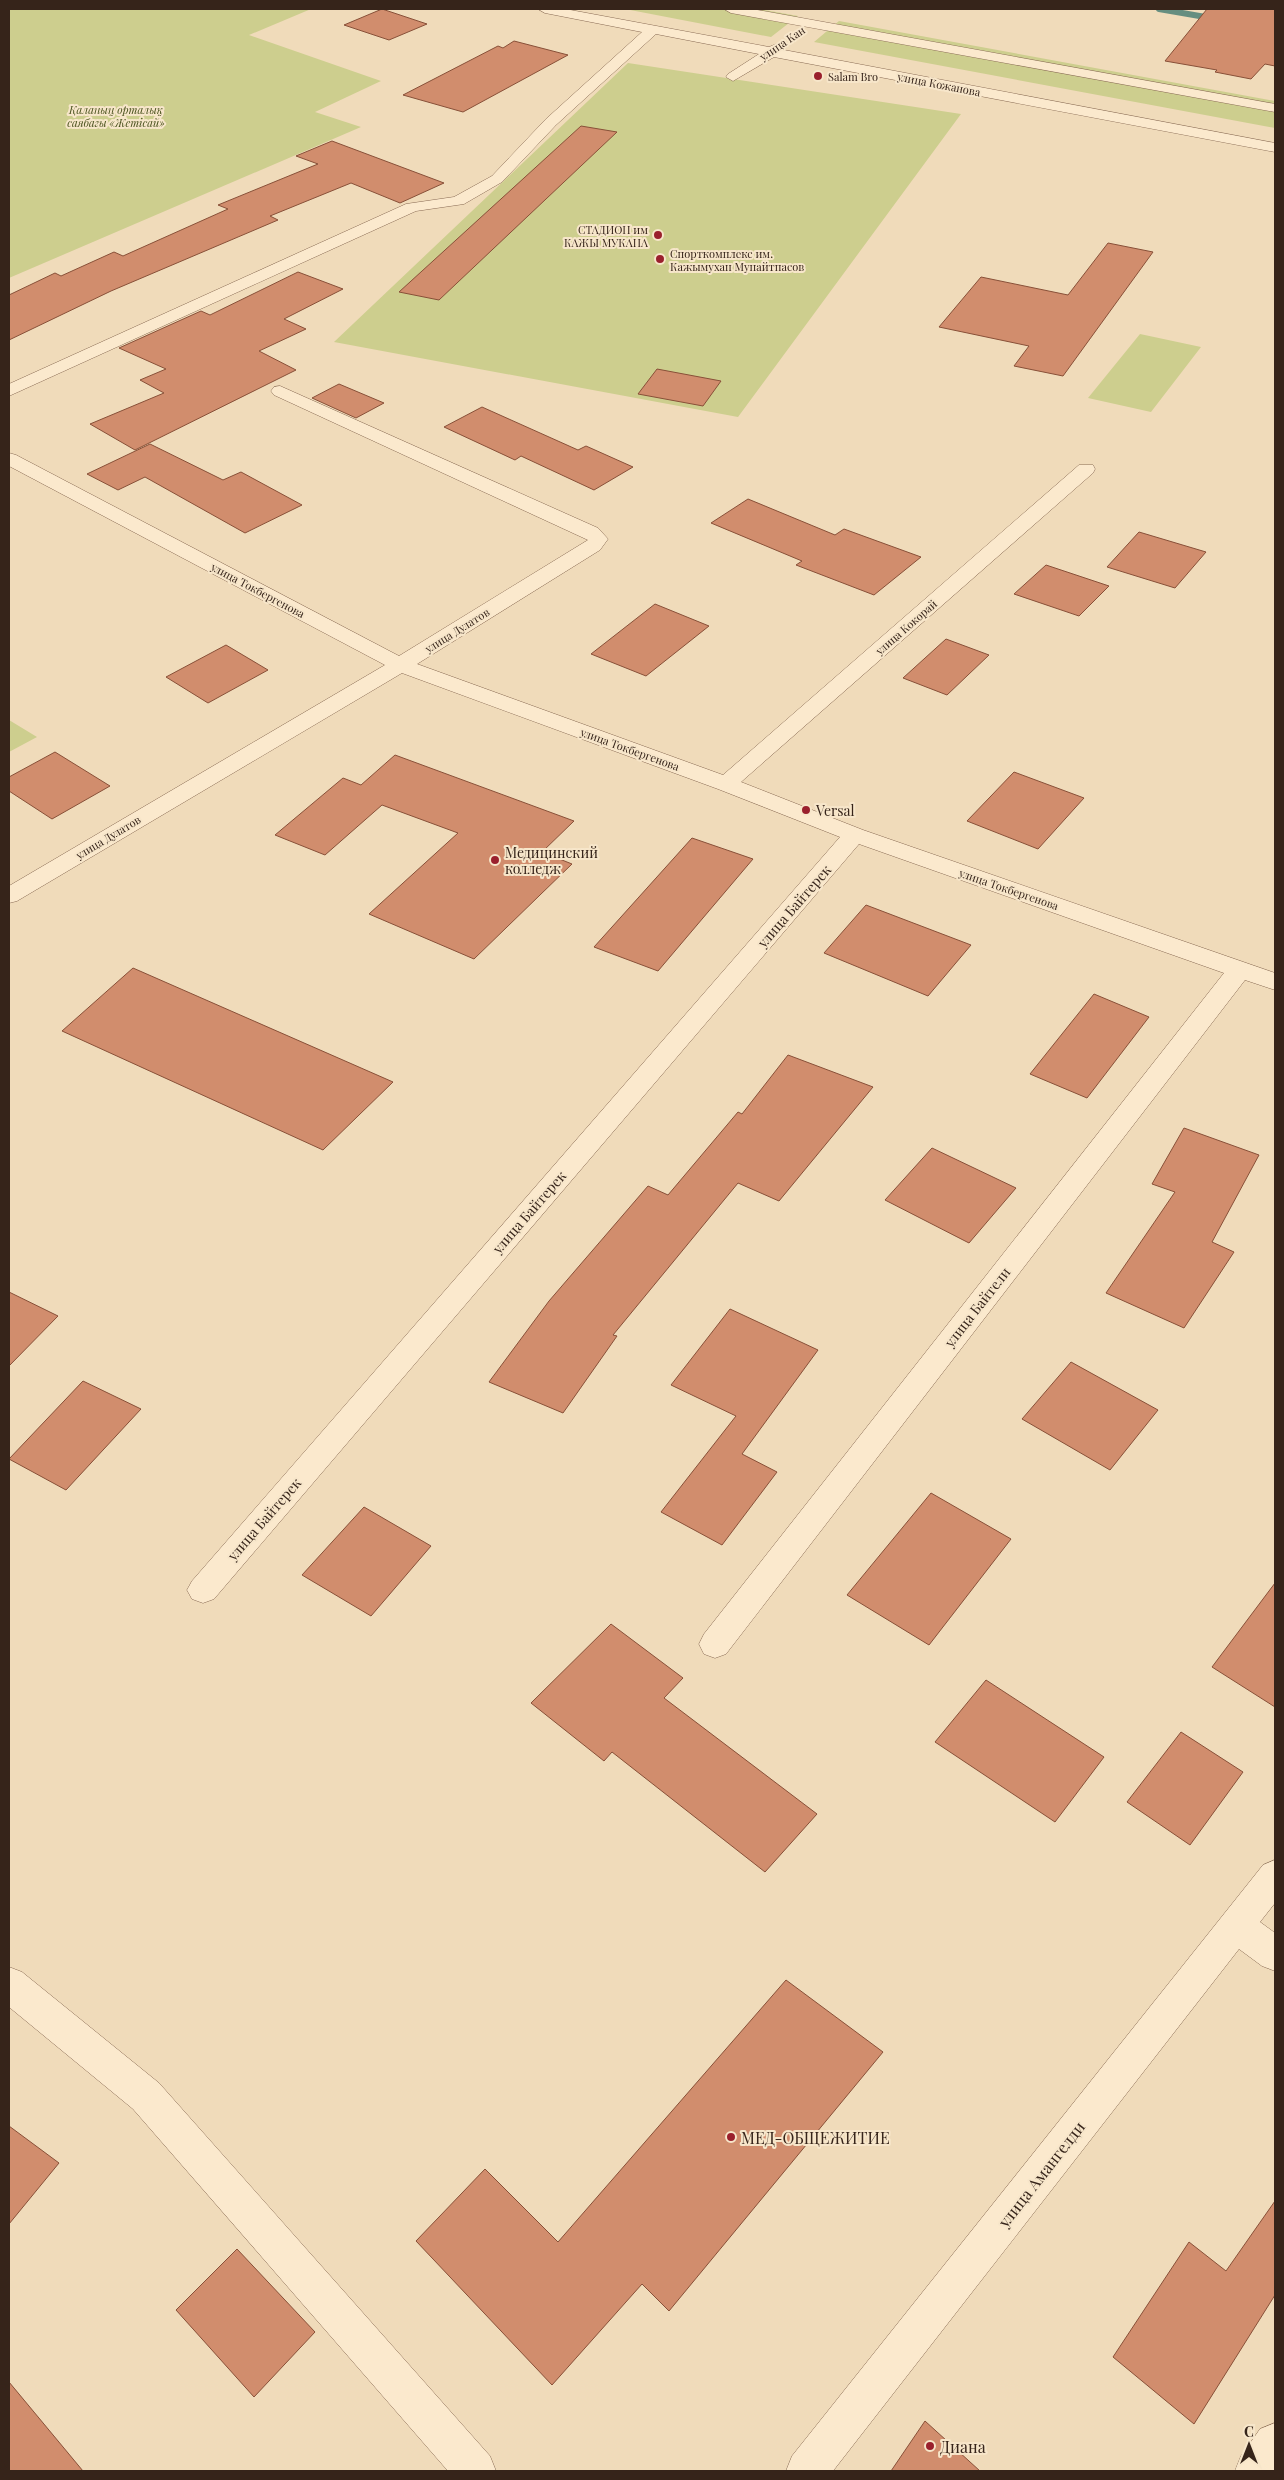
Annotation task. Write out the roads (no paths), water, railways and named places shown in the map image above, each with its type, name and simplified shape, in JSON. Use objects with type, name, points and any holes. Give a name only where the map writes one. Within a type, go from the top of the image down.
[{"type":"street","name":"улица Кожанова","points":[[545,9],[651,31],[772,52],[1275,148]]},
{"type":"street","points":[[731,9],[1275,108]]},
{"type":"street","name":"улица Кан","points":[[733,77],[772,52],[824,14]]},
{"type":"street","points":[[9,391],[412,207],[458,201],[497,178],[551,122],[651,31]]},
{"type":"street","name":"улица Дулатов","points":[[9,896],[400,665],[594,546],[598,539],[591,532],[280,392]]},
{"type":"street","name":"улица Токбергенова","points":[[9,459],[400,665],[726,784],[855,835],[1275,982]]},
{"type":"street","name":"улица Кокорай","points":[[726,784],[1086,469]]},
{"type":"street","name":"улица Байтерек","points":[[203,1590],[855,835]]},
{"type":"street","name":"улица Байтели","points":[[715,1644],[1240,970]]},
{"type":"street","name":"улица Амангелди","points":[[807,2471],[1275,1876]]},
{"type":"street","points":[[1236,1926],[1275,1954]]},
{"type":"street","points":[[9,1984],[146,2096],[476,2471]]},
{"type":"street","points":[[1256,2471],[1275,2444]]},
{"type":"waterway","points":[[1159,9],[1217,19]]},
{"type":"place","name":"Salam Bro","points":[[818,76]]},
{"type":"place","name":"СТАДИОН им КАЖЫ МУКАНА","points":[[658,235]]},
{"type":"place","name":"Спорткомплекс им. Кажымухан Мунайтпасов","points":[[660,259]]},
{"type":"place","name":"Versal","points":[[806,810]]},
{"type":"place","name":"Медицинский колледж","points":[[495,860]]},
{"type":"place","name":"МЕД-ОБЩЕЖИТИЕ","points":[[731,2137]]},
{"type":"place","name":"Диана","points":[[930,2446]]},
{"type":"park label","name":"Қаланың орталық саябағы «Жетісай»","points":[[116,115]]}]
